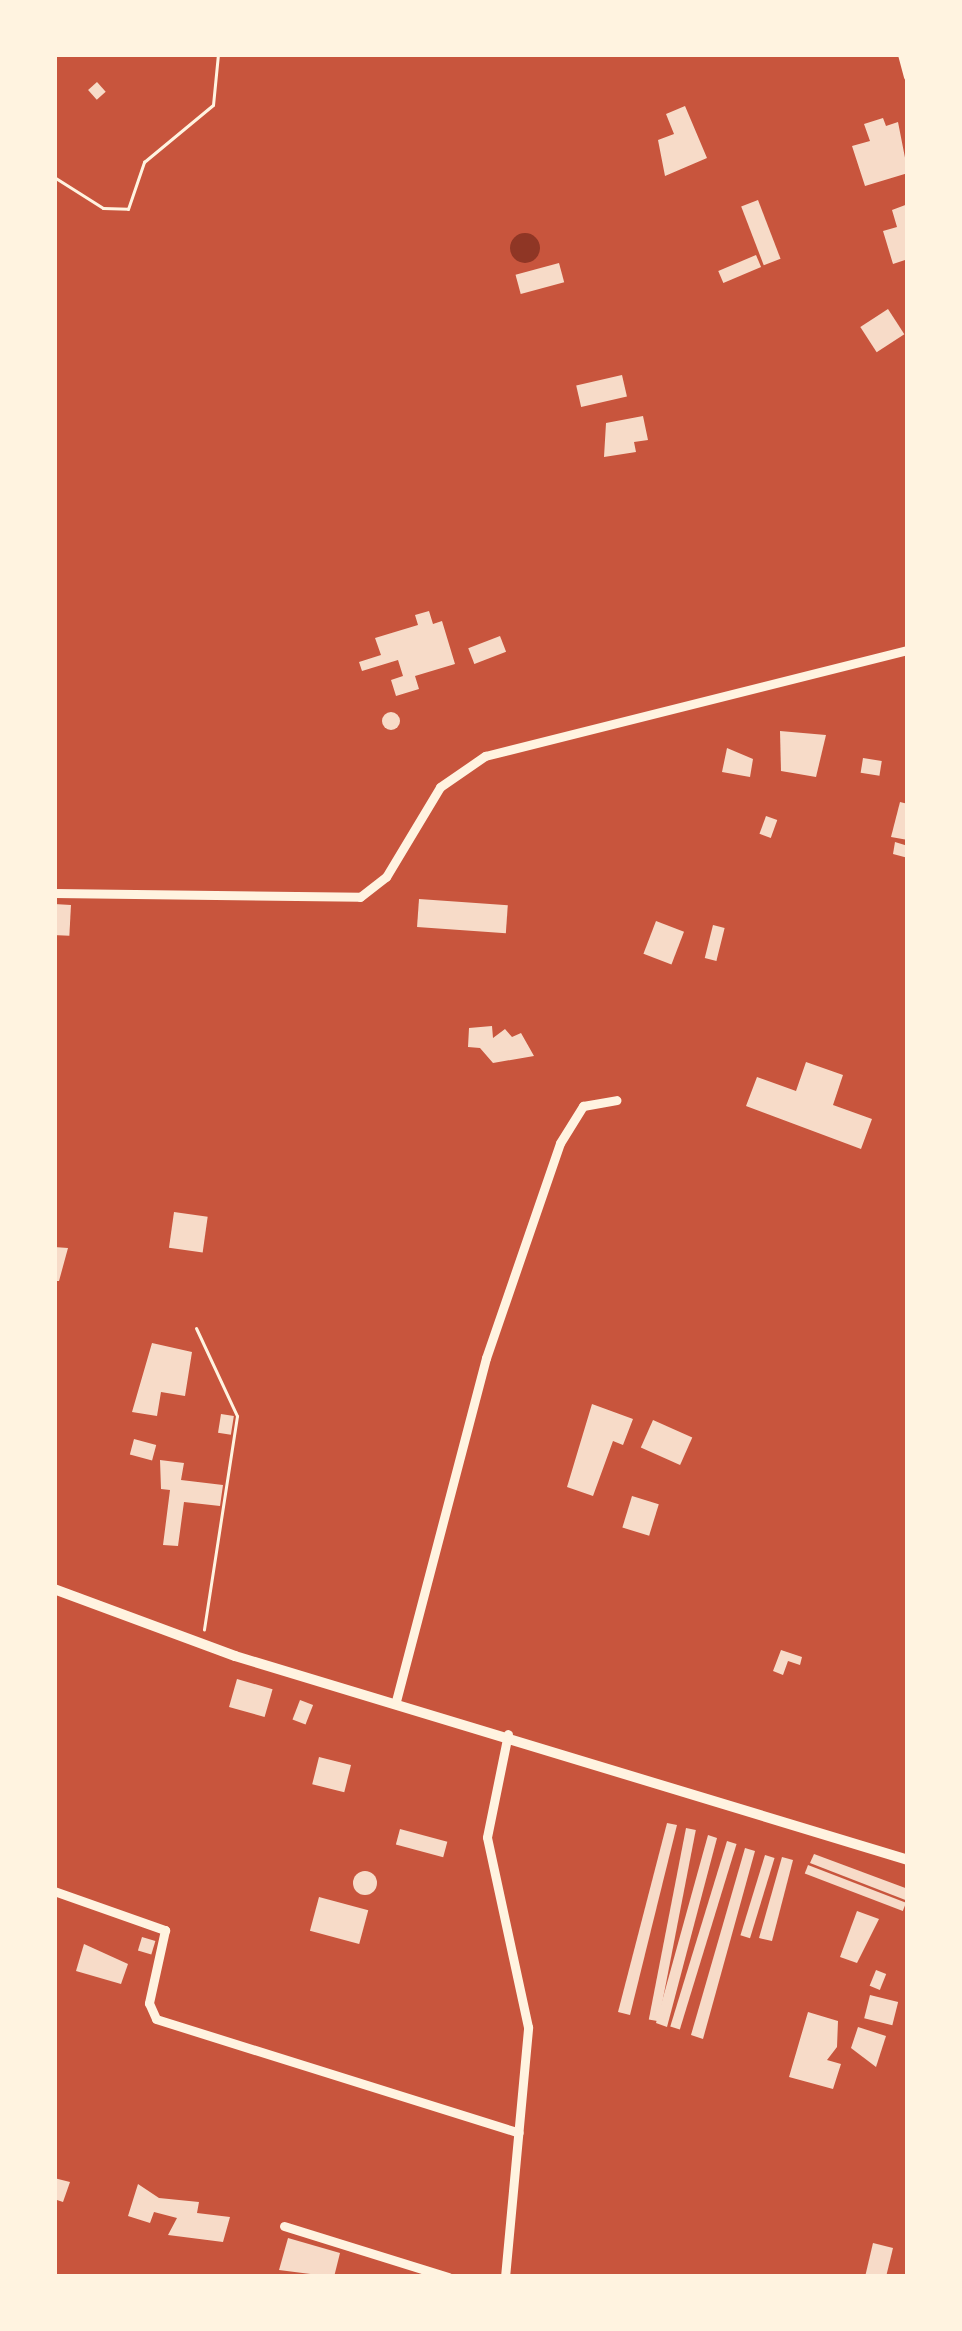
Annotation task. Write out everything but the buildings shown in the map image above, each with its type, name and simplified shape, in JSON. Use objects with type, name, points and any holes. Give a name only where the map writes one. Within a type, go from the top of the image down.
[{"type":"street","points":[[902,54],[908,76]]},
{"type":"street","points":[[54,892],[360,897],[386,877],[440,787],[485,756],[908,650]]},
{"type":"street","points":[[396,1701],[486,1358],[553,1162],[579,1109],[616,1100]]},
{"type":"street","points":[[54,1589],[202,1642],[908,1860]]},
{"type":"street","points":[[505,2277],[528,2027],[488,1837],[508,1734]]},
{"type":"street","points":[[54,1891],[165,1930],[149,1998],[156,2019]]},
{"type":"street","points":[[139,2014],[519,2133]]},
{"type":"street","points":[[284,2226],[448,2277]]},
{"type":"path","points":[[54,177],[103,208],[128,209],[144,162],[213,105],[218,54]]},
{"type":"path","points":[[196,1328],[236,1416],[202,1642]]},
{"type":"shaded area","points":[[525,233],[540,248],[525,263],[510,248]]}]
